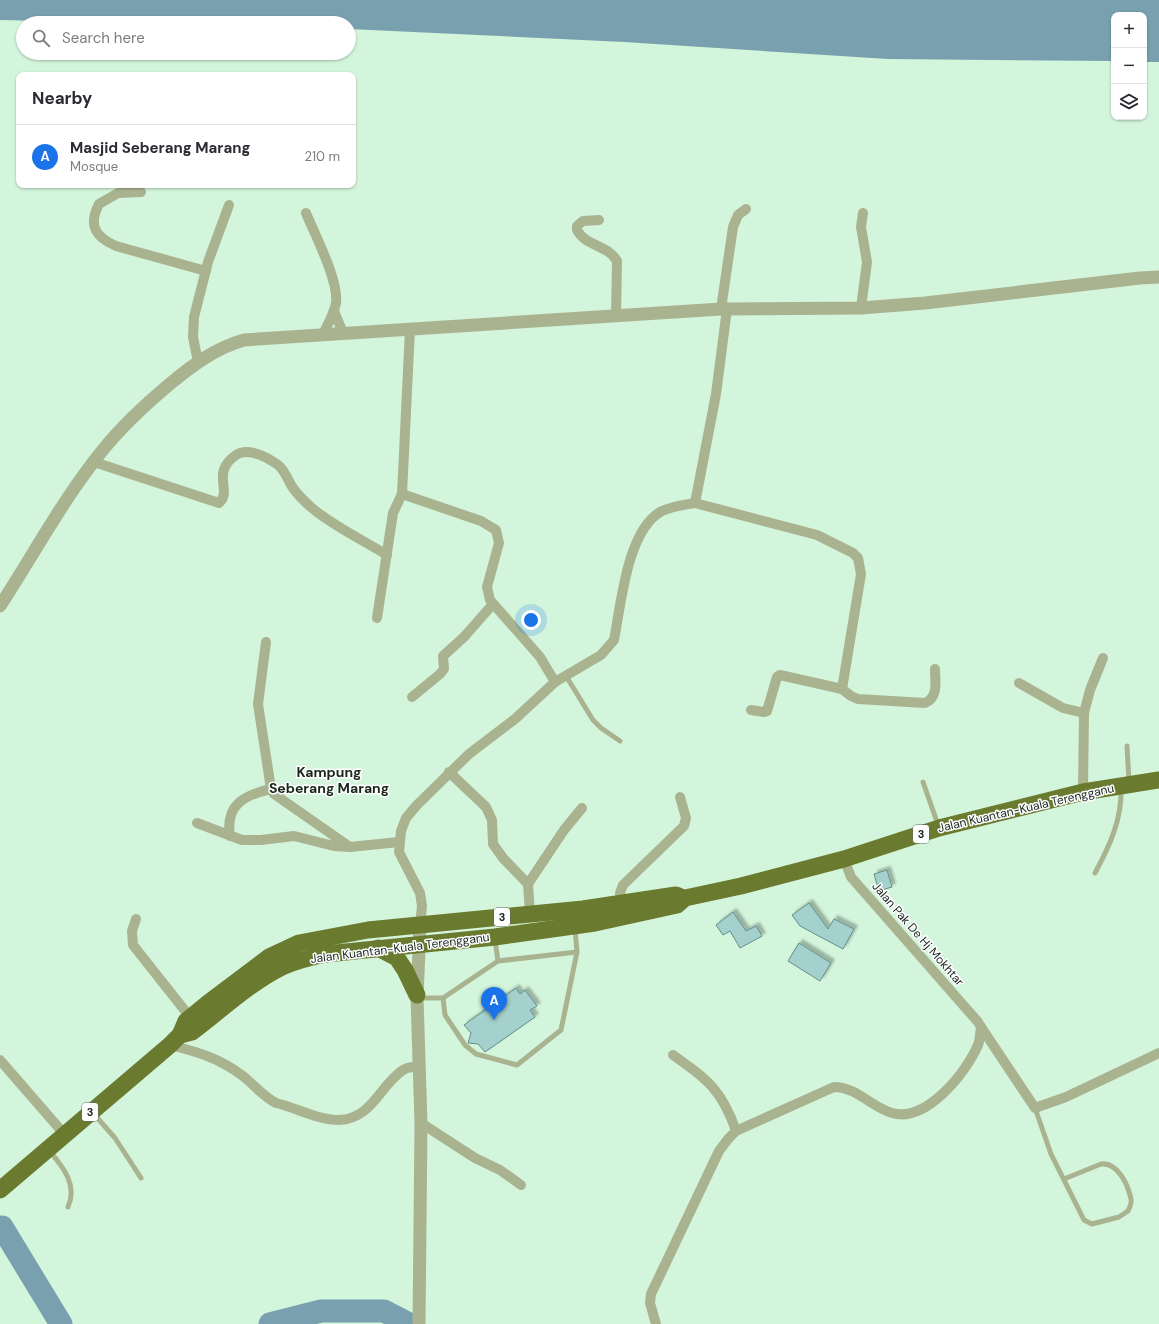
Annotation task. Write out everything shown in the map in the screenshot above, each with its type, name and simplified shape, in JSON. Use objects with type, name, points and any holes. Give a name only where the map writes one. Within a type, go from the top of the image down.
[{"type":"highway","name":"Jalan Kuantan-Kuala Terengganu","points":[[0,1190],[175,1040],[192,1032],[259,981],[281,968],[302,960],[326,954],[495,937],[595,923],[677,905],[685,898],[741,886],[844,859],[939,828],[1083,792],[1159,780]]},
{"type":"highway","name":"Jalan Kuantan-Kuala Terengganu","points":[[175,1040],[190,1017],[269,957],[286,948],[300,943],[331,936],[420,925],[584,909],[676,894],[685,898]]},
{"type":"highway","points":[[378,948],[397,958],[417,997]]},
{"type":"street","points":[[141,192],[118,193],[99,204],[94,218],[98,236],[104,241],[116,246],[206,271]]},
{"type":"street","points":[[198,362],[193,329],[206,271],[229,205]]},
{"type":"street","points":[[695,503],[717,388],[733,227],[740,213],[746,209]]},
{"type":"street","points":[[306,213],[335,285],[336,302],[334,311],[323,334]]},
{"type":"street","points":[[861,308],[867,262],[861,227],[863,213]]},
{"type":"street","points":[[599,220],[583,221],[577,226],[576,230],[582,237],[611,254],[617,261],[616,316]]},
{"type":"street","points":[[0,606],[79,481],[134,417],[163,390],[198,362],[217,350],[244,340],[724,309],[861,308],[925,303],[1159,277]]},
{"type":"street","points":[[334,311],[343,333]]},
{"type":"street","points":[[377,618],[393,513],[402,494],[410,329]]},
{"type":"street","points":[[94,462],[220,503],[224,497],[222,473],[224,468],[237,454],[251,452],[264,457],[281,468],[293,488],[313,508],[387,555]]},
{"type":"street","points":[[402,494],[481,521],[496,530],[499,543],[487,588],[488,594],[493,604],[540,657],[555,682]]},
{"type":"street","points":[[419,1324],[421,1123],[417,997],[418,944],[422,906],[420,893],[401,856],[399,842],[406,818],[449,772],[469,754],[515,719],[555,682],[601,655],[611,644],[631,554],[644,529],[661,512],[675,506],[695,503],[817,535],[847,549],[858,558],[861,574],[842,689]]},
{"type":"street","points":[[412,697],[440,674],[444,668],[443,656],[468,633],[493,604]]},
{"type":"street","points":[[266,642],[258,704],[271,789],[274,794],[350,847]]},
{"type":"street","points":[[1083,792],[1084,713],[1090,690],[1103,658]]},
{"type":"street","points":[[751,710],[764,712],[767,710],[780,675],[842,689],[858,699],[925,703],[930,701],[934,694],[935,669]]},
{"type":"street","points":[[1019,682],[1063,708],[1084,713]]},
{"type":"street","points":[[449,772],[486,807],[492,820],[493,844],[503,858],[528,884]]},
{"type":"street","points":[[230,836],[228,819],[238,804],[249,796],[271,789]]},
{"type":"street","points":[[621,902],[620,892],[623,885],[684,826],[686,818],[680,797]]},
{"type":"street","points":[[530,914],[528,884],[564,830],[582,808]]},
{"type":"street","points":[[197,823],[230,836],[253,840],[294,836],[334,846],[350,847],[399,842]]},
{"type":"street","name":"Jalan Pak De Hj Mokhtar","points":[[844,859],[851,877],[980,1025],[1035,1108]]},
{"type":"street","points":[[136,919],[132,931],[133,945],[190,1017]]},
{"type":"street","points":[[656,1324],[650,1303],[651,1294],[719,1151],[736,1131],[834,1088],[845,1088],[852,1091],[893,1114],[900,1115],[922,1108],[948,1090],[960,1075],[978,1045],[980,1025]]},
{"type":"street","points":[[175,1040],[218,1060],[244,1077],[270,1100],[328,1119],[339,1120],[358,1115],[371,1105],[395,1077],[404,1069],[418,1066]]},
{"type":"street","points":[[1035,1108],[1066,1097],[1159,1052]]},
{"type":"street","points":[[673,1055],[703,1076],[716,1090],[728,1109],[736,1131]]},
{"type":"street","points":[[0,1060],[66,1135]]},
{"type":"street","points":[[421,1123],[475,1158],[500,1170],[521,1185]]},
{"type":"lane","points":[[566,676],[593,720],[601,728],[620,741]]},
{"type":"lane","points":[[1095,873],[1109,848],[1114,834],[1125,785],[1127,746]]},
{"type":"lane","points":[[923,782],[939,828]]},
{"type":"lane","points":[[443,998],[445,1015],[465,1046],[476,1054],[516,1065],[561,1030],[578,952],[574,925]]},
{"type":"lane","points":[[495,937],[498,961]]},
{"type":"lane","points":[[417,997],[443,998],[498,961],[578,952]]},
{"type":"lane","points":[[1035,1108],[1051,1154],[1084,1220],[1092,1224],[1119,1217],[1128,1211],[1131,1200],[1119,1173],[1113,1166],[1101,1164],[1064,1179]]},
{"type":"lane","points":[[91,1111],[115,1138],[141,1178]]},
{"type":"lane","points":[[49,1149],[62,1165],[70,1182],[72,1194],[68,1207]]},
{"type":"water","points":[[0,0],[1159,0],[1159,62],[1147,62],[1147,12],[1111,12],[1111,61],[888,59],[624,42],[356,29],[356,16],[16,16],[16,20],[0,20]]},
{"type":"building","points":[[887,870],[892,887],[879,891],[874,874]]},
{"type":"building","points":[[809,903],[828,929],[834,919],[854,929],[843,949],[800,926],[792,915]]},
{"type":"building","points":[[733,912],[746,931],[756,926],[762,936],[740,948],[730,931],[723,935],[716,925]]},
{"type":"building","points":[[799,943],[831,963],[820,981],[788,961]]},
{"type":"building","points":[[516,988],[520,994],[525,990],[537,1006],[530,1010],[535,1017],[485,1052],[478,1044],[468,1043],[471,1033],[464,1025]]},
{"type":"waterway","points":[[2,1227],[61,1324]]},
{"type":"waterway","points":[[270,1324],[321,1311],[384,1311],[409,1324]]},
{"type":"place","name":"Masjid Seberang Marang","points":[[494,1020]]},
{"type":"district","name":"Kampung Seberang Marang","points":[[329,780]]}]
